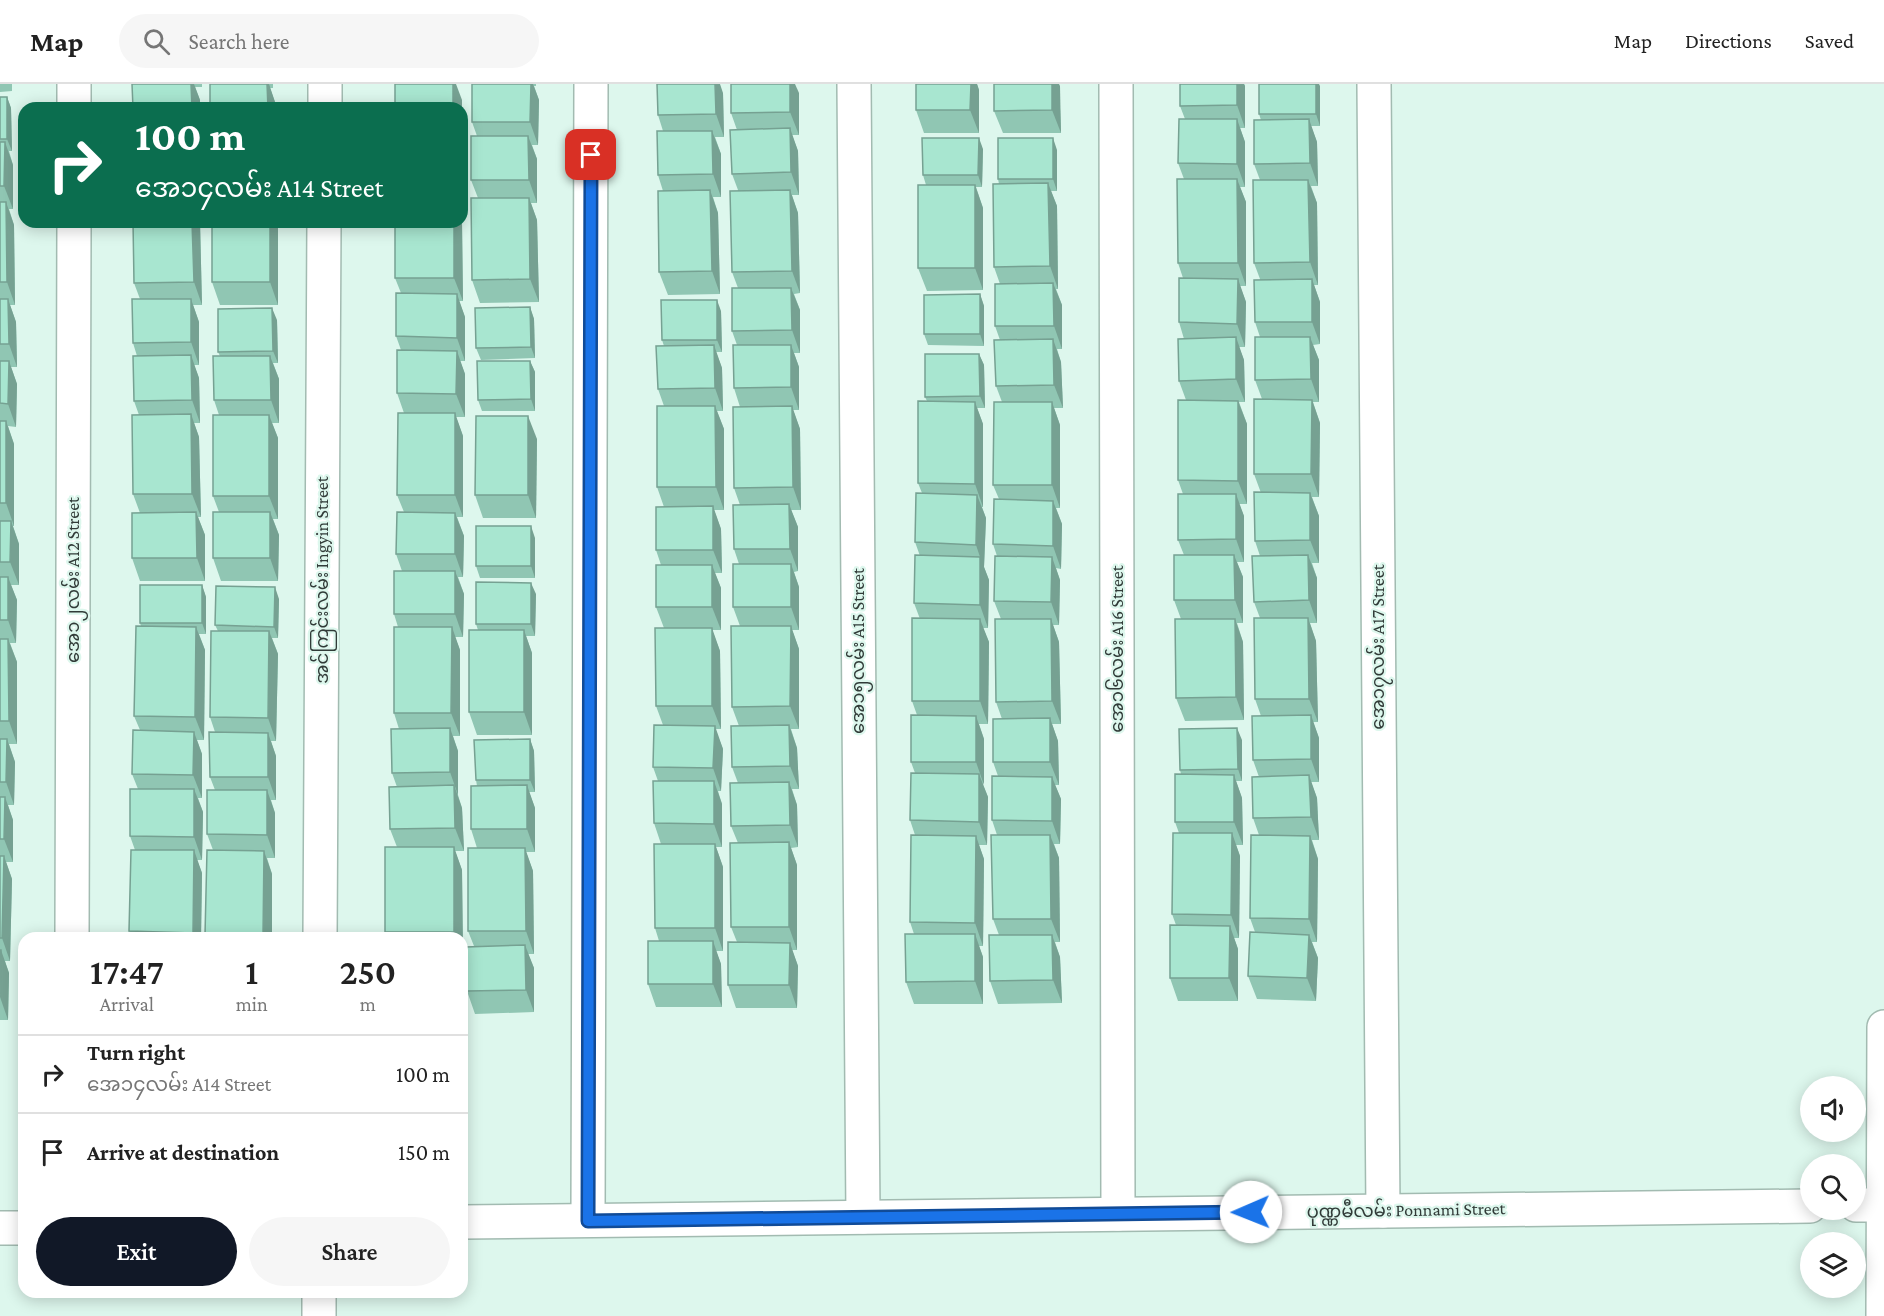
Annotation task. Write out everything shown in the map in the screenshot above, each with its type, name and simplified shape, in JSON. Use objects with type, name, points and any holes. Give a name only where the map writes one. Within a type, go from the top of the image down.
[{"type":"street","points":[[74,84],[74,102]]},
{"type":"street","points":[[325,84],[325,102]]},
{"type":"street","points":[[588,1221],[591,84]]},
{"type":"street","name":"အေ၁၅လမ်း A15 Street","points":[[854,84],[863,1217]]},
{"type":"street","name":"အေ၁၆လမ်း A16 Street","points":[[1116,84],[1118,1214]]},
{"type":"street","name":"အေ၁၇လမ်း A17 Street","points":[[1374,84],[1383,1211]]},
{"type":"street","name":"အေ၁၂လမ်း A12 Street","points":[[72,932],[74,228]]},
{"type":"street","name":"အင်ကြင်းလမ်း Ingyin Street","points":[[321,932],[324,228]]},
{"type":"street","points":[[1883,1316],[1884,1027]]},
{"type":"street","points":[[1866,1205],[1884,1205]]},
{"type":"street","name":"ပုဏ္ဏမီလမ်း Ponnami Street","points":[[468,1222],[1800,1206]]},
{"type":"street","points":[[0,1228],[18,1228]]},
{"type":"street","points":[[319,1298],[319,1316]]},
{"type":"building","points":[[132,84],[191,84],[192,102],[133,102]]},
{"type":"building","points":[[210,84],[267,84],[268,102],[210,102]]},
{"type":"building","points":[[395,84],[453,84],[453,102],[395,102]]},
{"type":"building","points":[[472,84],[531,84],[530,122],[472,122]]},
{"type":"building","points":[[657,84],[715,84],[716,114],[658,115]]},
{"type":"building","points":[[731,84],[790,84],[790,112],[731,113]]},
{"type":"building","points":[[916,84],[971,84],[970,110],[916,110]]},
{"type":"building","points":[[994,84],[1052,84],[1052,110],[994,111]]},
{"type":"building","points":[[1180,84],[1237,84],[1237,105],[1180,106]]},
{"type":"building","points":[[1259,84],[1316,84],[1316,114],[1259,114]]},
{"type":"building","points":[[0,97],[7,97],[7,139],[0,139]]},
{"type":"building","points":[[1179,119],[1237,119],[1237,164],[1178,163]]},
{"type":"building","points":[[1309,119],[1310,163],[1254,164],[1254,120]]},
{"type":"building","points":[[790,128],[791,172],[732,174],[730,130]]},
{"type":"building","points":[[657,131],[712,131],[713,174],[658,175]]},
{"type":"building","points":[[471,136],[528,136],[529,180],[471,180]]},
{"type":"building","points":[[922,138],[979,138],[978,175],[923,175]]},
{"type":"building","points":[[998,138],[1053,138],[1053,179],[998,179]]},
{"type":"building","points":[[0,142],[5,142],[4,186],[0,186]]},
{"type":"building","points":[[1177,179],[1237,179],[1238,263],[1178,263]]},
{"type":"building","points":[[1253,180],[1308,180],[1310,262],[1254,263]]},
{"type":"building","points":[[1048,183],[1050,266],[994,267],[993,184]]},
{"type":"building","points":[[918,185],[975,185],[975,268],[918,268]]},
{"type":"building","points":[[710,190],[712,271],[659,272],[658,191]]},
{"type":"building","points":[[790,190],[792,271],[732,272],[730,191]]},
{"type":"building","points":[[471,198],[529,198],[530,279],[472,280]]},
{"type":"building","points":[[0,202],[6,202],[7,282],[0,282]]},
{"type":"building","points":[[133,228],[192,228],[194,282],[134,283]]},
{"type":"building","points":[[212,228],[270,228],[270,282],[212,282]]},
{"type":"building","points":[[395,228],[454,228],[454,278],[395,278]]},
{"type":"building","points":[[1179,278],[1238,279],[1237,324],[1179,322]]},
{"type":"building","points":[[1312,279],[1312,322],[1255,322],[1254,280]]},
{"type":"building","points":[[1053,283],[1054,326],[995,326],[995,284]]},
{"type":"building","points":[[732,288],[791,288],[792,330],[732,331]]},
{"type":"building","points":[[396,293],[457,294],[457,338],[396,336]]},
{"type":"building","points":[[980,294],[980,334],[924,334],[924,295]]},
{"type":"building","points":[[0,299],[8,299],[9,344],[0,344]]},
{"type":"building","points":[[132,299],[191,299],[191,342],[133,343]]},
{"type":"building","points":[[661,300],[717,300],[717,340],[662,340]]},
{"type":"building","points":[[530,307],[531,347],[476,348],[475,308]]},
{"type":"building","points":[[272,308],[273,351],[218,352],[218,309]]},
{"type":"building","points":[[1236,337],[1236,379],[1179,381],[1178,339]]},
{"type":"building","points":[[1255,337],[1310,337],[1311,379],[1255,380]]},
{"type":"building","points":[[1053,339],[1054,385],[996,386],[994,340]]},
{"type":"building","points":[[714,345],[715,388],[658,389],[656,346]]},
{"type":"building","points":[[733,345],[791,345],[791,387],[734,388]]},
{"type":"building","points":[[397,350],[457,351],[456,394],[397,393]]},
{"type":"building","points":[[925,354],[979,354],[980,396],[925,397]]},
{"type":"building","points":[[191,355],[192,400],[134,401],[133,356]]},
{"type":"building","points":[[213,356],[270,356],[271,400],[214,400]]},
{"type":"building","points":[[0,361],[9,361],[8,404],[0,403]]},
{"type":"building","points":[[477,361],[530,361],[531,399],[478,400]]},
{"type":"building","points":[[1254,399],[1312,400],[1311,474],[1254,474]]},
{"type":"building","points":[[1178,400],[1238,401],[1238,481],[1178,480]]},
{"type":"building","points":[[918,401],[975,402],[975,484],[918,483]]},
{"type":"building","points":[[994,402],[1052,402],[1052,485],[993,485]]},
{"type":"building","points":[[657,406],[715,406],[716,487],[657,487]]},
{"type":"building","points":[[792,406],[793,487],[734,488],[733,407]]},
{"type":"building","points":[[398,413],[455,413],[455,495],[397,495]]},
{"type":"building","points":[[191,414],[192,494],[133,494],[132,415]]},
{"type":"building","points":[[213,415],[269,415],[269,496],[213,496]]},
{"type":"building","points":[[476,416],[528,416],[528,495],[475,495]]},
{"type":"building","points":[[0,421],[6,421],[6,503],[0,503]]},
{"type":"building","points":[[1254,492],[1310,493],[1310,540],[1255,541]]},
{"type":"building","points":[[916,493],[977,495],[976,545],[915,542]]},
{"type":"building","points":[[1178,494],[1236,494],[1236,539],[1178,540]]},
{"type":"building","points":[[994,499],[1053,501],[1053,546],[993,544]]},
{"type":"building","points":[[789,504],[790,549],[734,549],[733,505]]},
{"type":"building","points":[[713,506],[713,550],[656,550],[656,507]]},
{"type":"building","points":[[196,512],[197,558],[132,558],[132,513]]},
{"type":"building","points":[[213,512],[270,512],[270,558],[213,558]]},
{"type":"building","points":[[397,512],[455,513],[455,554],[396,554]]},
{"type":"building","points":[[0,521],[11,521],[10,562],[0,562]]},
{"type":"building","points":[[476,526],[531,526],[531,566],[476,566]]},
{"type":"building","points":[[915,555],[980,557],[980,605],[914,603]]},
{"type":"building","points":[[1174,555],[1234,555],[1235,600],[1174,600]]},
{"type":"building","points":[[1308,555],[1309,600],[1254,602],[1252,556]]},
{"type":"building","points":[[995,556],[1052,557],[1051,602],[994,601]]},
{"type":"building","points":[[733,564],[791,564],[791,607],[733,607]]},
{"type":"building","points":[[656,565],[712,565],[712,607],[656,607]]},
{"type":"building","points":[[394,571],[455,571],[455,614],[394,614]]},
{"type":"building","points":[[0,577],[8,577],[8,620],[0,620]]},
{"type":"building","points":[[476,582],[531,583],[531,624],[476,624]]},
{"type":"building","points":[[140,585],[202,585],[202,623],[140,623]]},
{"type":"building","points":[[216,586],[275,587],[274,627],[215,625]]},
{"type":"building","points":[[912,618],[980,619],[980,701],[912,701]]},
{"type":"building","points":[[1254,618],[1308,618],[1309,699],[1255,699]]},
{"type":"building","points":[[995,619],[1051,619],[1052,701],[996,702]]},
{"type":"building","points":[[1175,619],[1235,619],[1236,697],[1176,698]]},
{"type":"building","points":[[136,626],[196,627],[195,717],[134,716]]},
{"type":"building","points":[[731,626],[791,626],[790,706],[732,707]]},
{"type":"building","points":[[394,627],[452,627],[451,713],[394,713]]},
{"type":"building","points":[[655,628],[712,628],[712,706],[656,706]]},
{"type":"building","points":[[469,630],[524,630],[524,712],[469,712]]},
{"type":"building","points":[[211,631],[269,631],[268,718],[210,717]]},
{"type":"building","points":[[0,639],[8,639],[9,721],[0,721]]},
{"type":"building","points":[[911,715],[976,716],[976,762],[911,762]]},
{"type":"building","points":[[1311,715],[1311,759],[1253,760],[1252,716]]},
{"type":"building","points":[[1050,718],[1050,762],[993,762],[993,719]]},
{"type":"building","points":[[654,725],[715,726],[713,768],[653,767]]},
{"type":"building","points":[[789,725],[790,766],[732,767],[731,726]]},
{"type":"building","points":[[450,728],[450,772],[392,773],[391,729]]},
{"type":"building","points":[[1237,728],[1238,769],[1180,770],[1179,729]]},
{"type":"building","points":[[133,730],[194,732],[193,775],[132,774]]},
{"type":"building","points":[[209,732],[268,733],[268,777],[210,777]]},
{"type":"building","points":[[0,739],[7,739],[6,782],[0,782]]},
{"type":"building","points":[[530,739],[530,780],[476,780],[474,740]]},
{"type":"building","points":[[911,773],[979,774],[979,822],[910,820]]},
{"type":"building","points":[[1175,774],[1234,775],[1234,822],[1175,822]]},
{"type":"building","points":[[1309,775],[1311,817],[1253,818],[1252,777]]},
{"type":"building","points":[[992,776],[1052,777],[1052,821],[992,820]]},
{"type":"building","points":[[653,781],[714,781],[714,824],[654,823]]},
{"type":"building","points":[[789,782],[790,825],[731,826],[730,783]]},
{"type":"building","points":[[454,785],[455,828],[390,829],[389,787]]},
{"type":"building","points":[[527,785],[527,829],[471,829],[471,786]]},
{"type":"building","points":[[130,789],[194,789],[194,837],[130,836]]},
{"type":"building","points":[[207,790],[267,790],[267,835],[207,834]]},
{"type":"building","points":[[0,797],[5,797],[4,839],[0,839]]},
{"type":"building","points":[[1173,833],[1232,833],[1231,915],[1172,914]]},
{"type":"building","points":[[911,835],[976,836],[975,923],[910,922]]},
{"type":"building","points":[[991,835],[1050,835],[1051,919],[993,919]]},
{"type":"building","points":[[1251,835],[1310,836],[1309,919],[1250,918]]},
{"type":"building","points":[[789,842],[789,927],[731,927],[730,843]]},
{"type":"building","points":[[654,844],[715,844],[715,928],[655,928]]},
{"type":"building","points":[[385,847],[454,847],[454,932],[385,932]]},
{"type":"building","points":[[468,848],[525,848],[526,931],[468,931]]},
{"type":"building","points":[[131,850],[194,850],[193,932],[129,931]]},
{"type":"building","points":[[207,850],[264,851],[263,932],[205,932]]},
{"type":"building","points":[[0,856],[4,856],[2,938],[0,938]]},
{"type":"building","points":[[1170,925],[1230,926],[1229,978],[1170,978]]},
{"type":"building","points":[[1250,932],[1309,935],[1307,978],[1248,976]]},
{"type":"building","points":[[905,934],[975,934],[975,981],[906,982]]},
{"type":"building","points":[[989,935],[1052,935],[1053,980],[990,981]]},
{"type":"building","points":[[648,941],[713,941],[713,984],[648,984]]},
{"type":"building","points":[[728,942],[790,943],[789,985],[728,985]]},
{"type":"building","points":[[525,945],[526,990],[468,991],[468,947]]},
{"type":"route","points":[[591,155],[588,1221],[1251,1212]]}]
